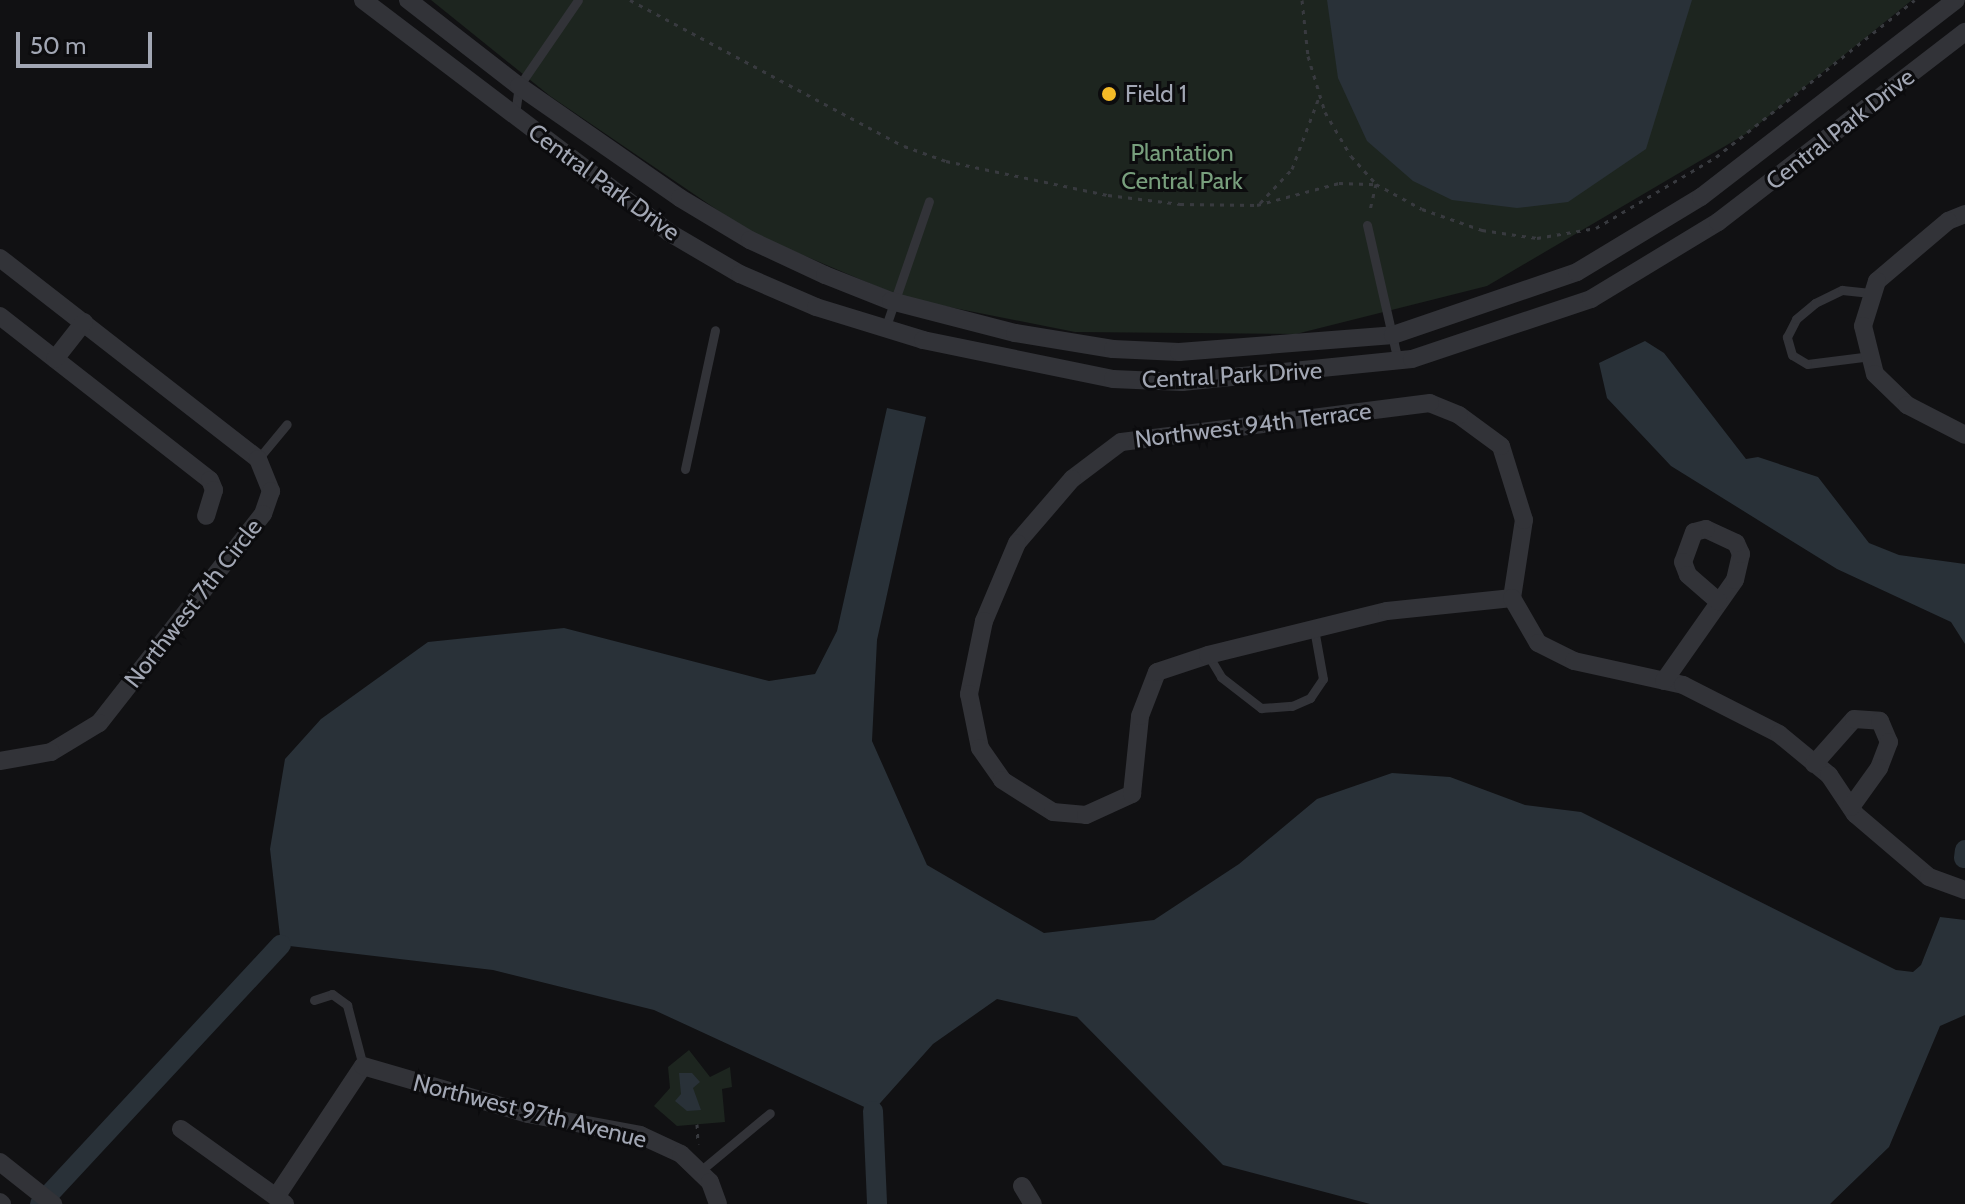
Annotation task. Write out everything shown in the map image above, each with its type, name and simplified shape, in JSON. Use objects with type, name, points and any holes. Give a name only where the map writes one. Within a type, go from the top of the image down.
[{"type":"street","name":"Central Park Drive","points":[[363,0],[670,233],[740,274],[885,329],[1012,362],[1113,379],[1182,382],[1398,361],[1591,299],[1718,222],[1965,32]]},
{"type":"street","name":"Central Park Drive","points":[[408,0],[519,86],[750,240],[891,301],[1015,333],[1113,349],[1179,352],[1393,335],[1577,272],[1701,197],[1956,0]]},
{"type":"street","points":[[1965,214],[1948,221],[1877,281],[1863,326],[1875,374],[1907,405],[1965,435]]},
{"type":"street","points":[[0,258],[258,459]]},
{"type":"street","points":[[0,316],[210,480],[214,490],[206,516]]},
{"type":"street","points":[[55,359],[84,322]]},
{"type":"street","name":"Northwest 94th Terrace","points":[[1208,655],[1157,672],[1140,716],[1132,794],[1086,815],[1053,812],[1002,780],[980,748],[969,694],[984,621],[1017,543],[1072,479],[1121,442],[1430,403],[1459,415],[1501,446],[1524,520],[1512,598]]},
{"type":"street","name":"Northwest 7th Circle","points":[[0,761],[51,752],[99,723],[263,514],[271,491],[258,459]]},
{"type":"street","points":[[1208,655],[1387,611],[1512,598],[1538,643],[1574,661],[1664,681],[1779,734],[1814,764],[1851,807],[1929,877],[1965,890]]},
{"type":"street","points":[[1664,681],[1718,601]]},
{"type":"street","points":[[1814,764],[1854,719],[1880,721],[1889,742],[1879,768],[1851,807]]},
{"type":"street","points":[[181,1129],[281,1200],[363,1066]]},
{"type":"street","name":"Northwest 97th Avenue","points":[[363,1066],[528,1114],[640,1135],[681,1154],[710,1182],[718,1204]]},
{"type":"street","points":[[7,1168],[53,1204]]},
{"type":"street","points":[[1022,1186],[1033,1204]]},
{"type":"lane","points":[[514,117],[519,86],[578,0]]},
{"type":"lane","points":[[885,329],[891,301],[929,201]]},
{"type":"lane","points":[[1367,225],[1398,361]]},
{"type":"lane","points":[[1871,356],[1807,364],[1792,355],[1787,337],[1796,319],[1815,303],[1842,290],[1873,293]]},
{"type":"lane","points":[[685,469],[715,330]]},
{"type":"lane","points":[[258,459],[287,424]]},
{"type":"lane","points":[[1208,655],[1221,677],[1261,708],[1292,706],[1310,698],[1323,679],[1314,629]]},
{"type":"lane","points":[[314,1000],[332,994],[347,1005],[363,1066]]},
{"type":"lane","points":[[699,1172],[770,1113]]},
{"type":"path","points":[[630,0],[904,146],[946,161],[1108,195],[1180,204],[1257,205],[1339,183],[1376,184]]},
{"type":"path","points":[[1302,0],[1320,94],[1351,156],[1376,184],[1422,209],[1482,230],[1537,238],[1596,228],[1716,157],[1915,0]]},
{"type":"path","points":[[1257,205],[1292,169],[1320,94]]},
{"type":"path","points":[[1367,225],[1376,184]]},
{"type":"green space","name":"Plantation Central Park","points":[[431,0],[1912,0],[1749,132],[1487,286],[1296,334],[1075,332],[904,298],[751,233],[550,96]]},
{"type":"green space","points":[[689,1050],[710,1077],[730,1067],[732,1087],[722,1089],[725,1122],[677,1126],[654,1106],[670,1088],[668,1067]]},
{"type":"shaded area","points":[[1327,0],[1692,0],[1646,149],[1568,202],[1517,208],[1452,200],[1413,181],[1367,141],[1338,78]]},
{"type":"shaded area","points":[[1645,341],[1664,353],[1746,459],[1758,457],[1818,477],[1869,543],[1899,555],[1965,564],[1965,644],[1951,622],[1837,569],[1671,466],[1607,398],[1599,363]]},
{"type":"shaded area","points":[[887,408],[926,417],[877,640],[872,741],[927,865],[1044,933],[1154,920],[1239,864],[1317,799],[1392,773],[1450,777],[1525,805],[1581,812],[1896,970],[1913,972],[1921,965],[1940,917],[1965,920],[1965,1015],[1940,1026],[1889,1147],[1830,1204],[1370,1204],[1223,1165],[1077,1017],[997,999],[933,1044],[873,1111],[654,1010],[493,970],[281,945],[270,849],[285,759],[321,719],[428,642],[564,628],[769,681],[815,674],[837,631]]},
{"type":"shaded area","points":[[679,1073],[692,1073],[700,1082],[693,1088],[701,1110],[687,1111],[675,1101],[681,1094]]},
{"type":"waterway","points":[[1964,858],[1965,850]]},
{"type":"waterway","points":[[40,1204],[281,945]]},
{"type":"waterway","points":[[873,1111],[877,1204]]},
{"type":"place","name":"Field 1","points":[[1109,94]]}]
